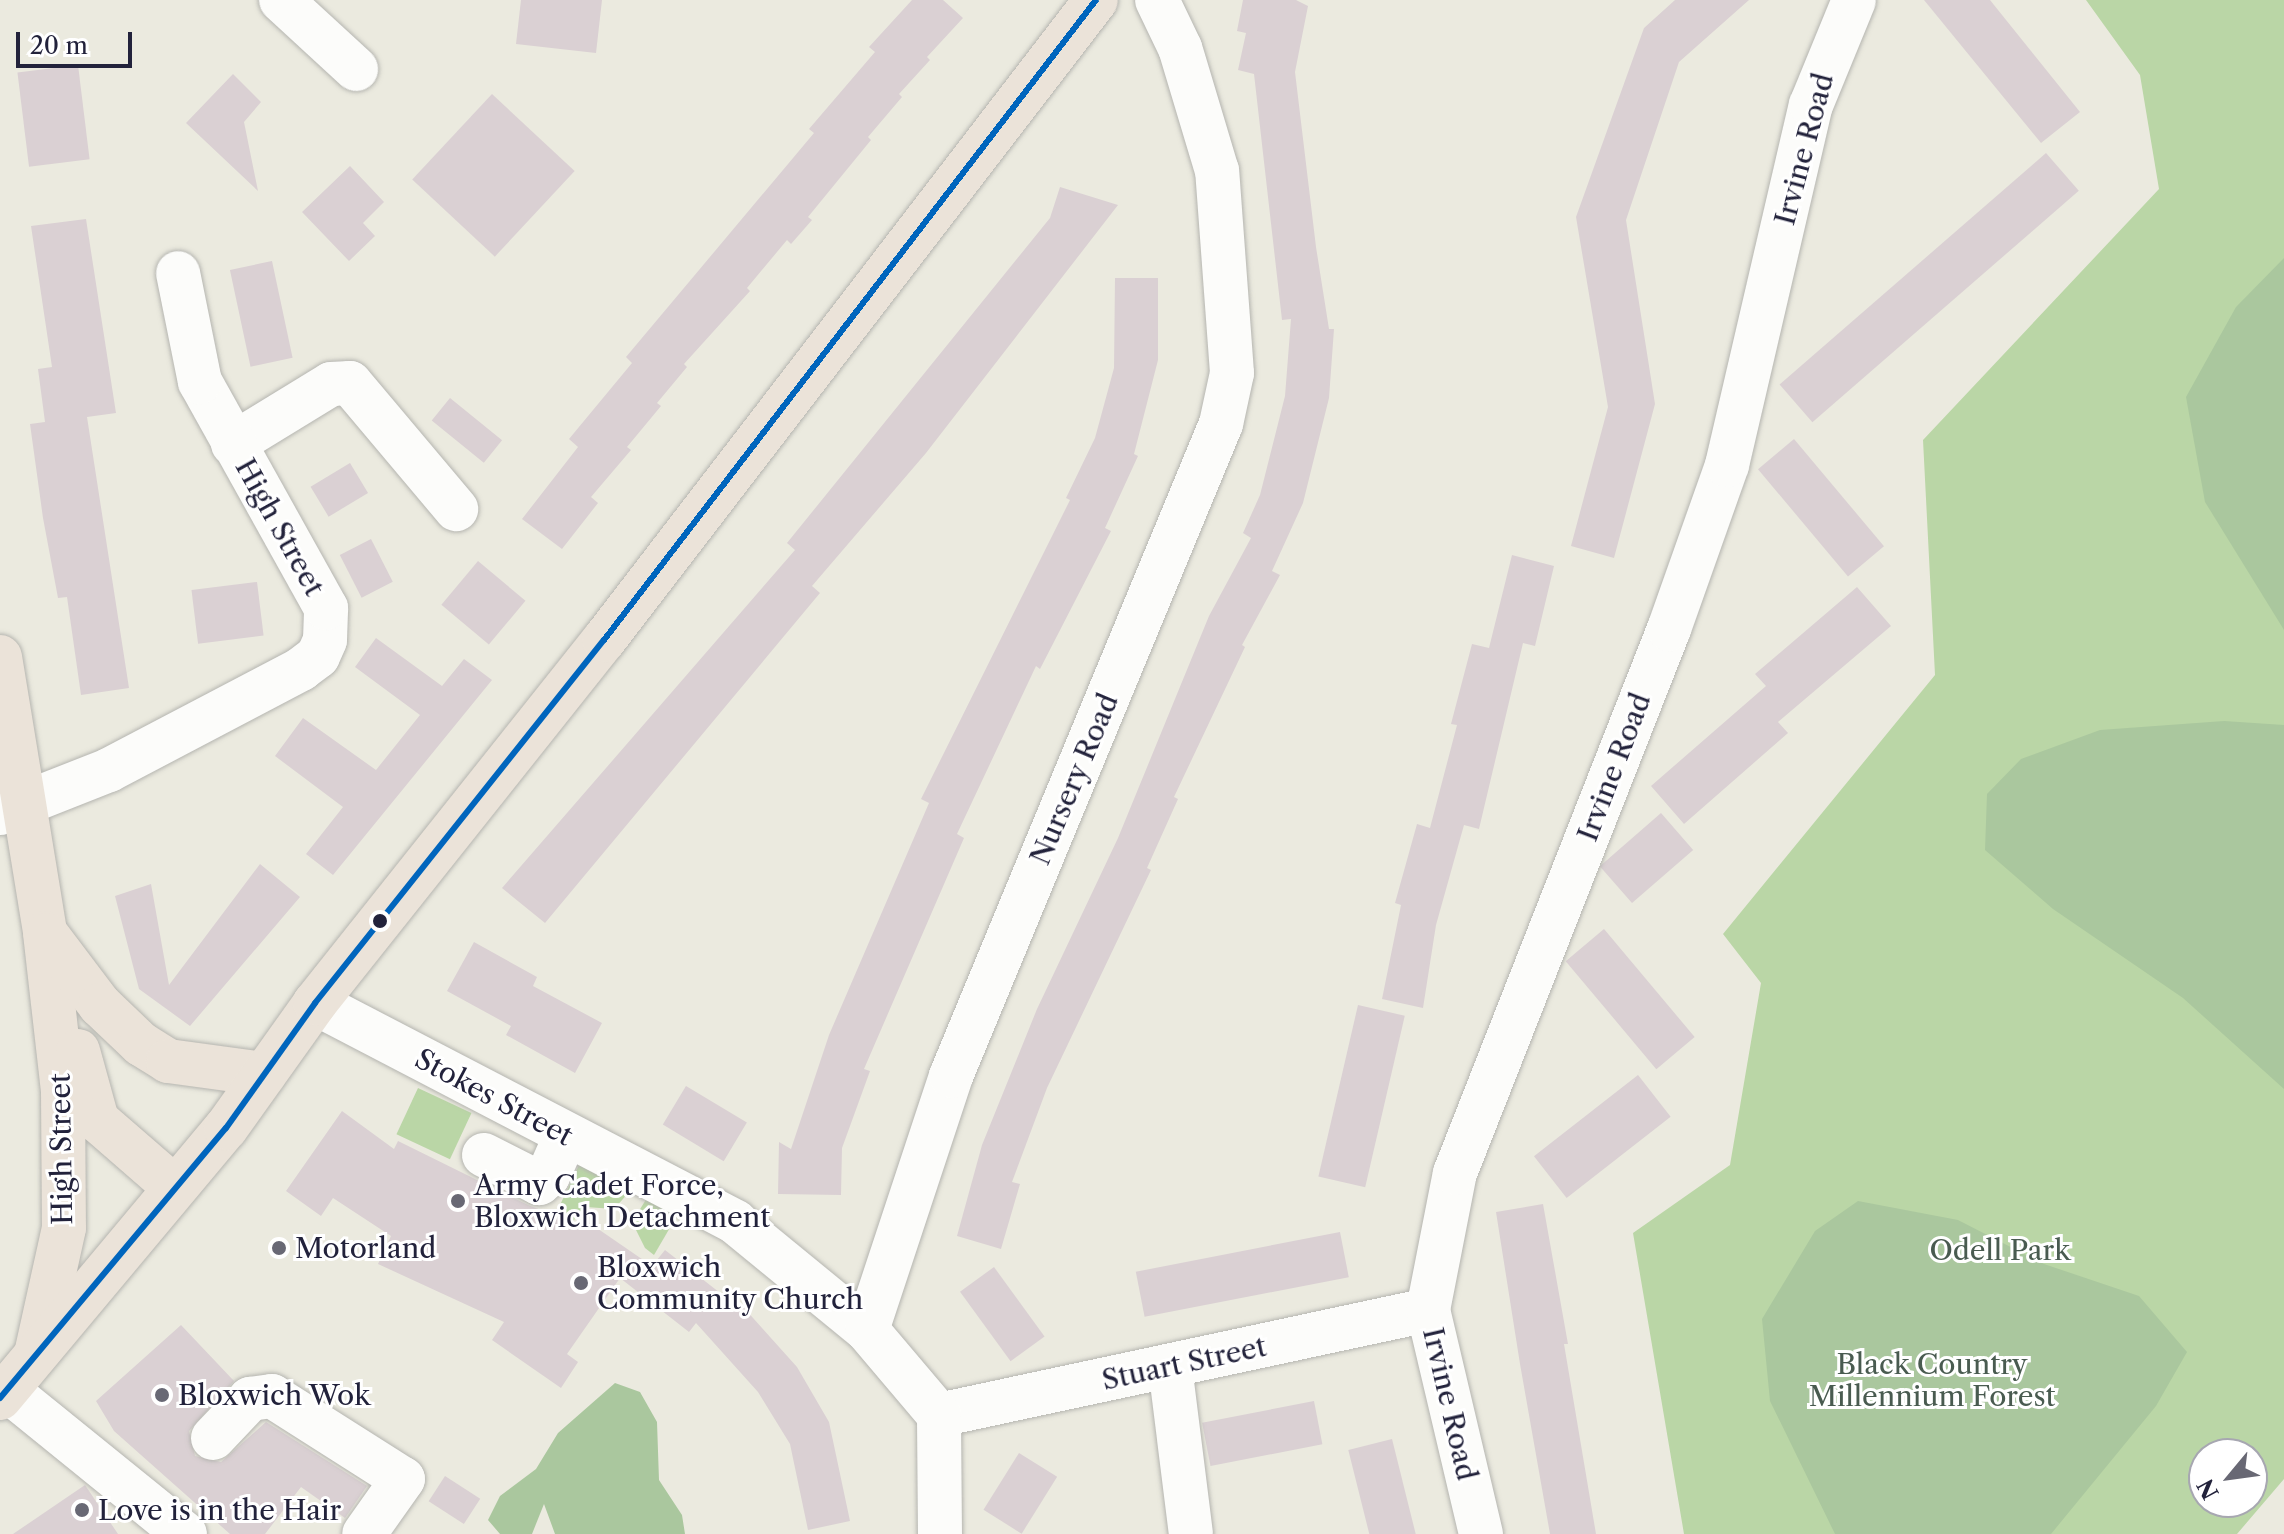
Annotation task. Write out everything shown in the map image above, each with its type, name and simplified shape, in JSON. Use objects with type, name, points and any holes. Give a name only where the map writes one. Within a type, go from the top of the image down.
[{"type":"main road","points":[[36,1354],[264,1074],[315,1003],[604,640],[1096,0]]},
{"type":"main road","name":"High Street","points":[[0,657],[13,807],[97,1120],[174,1187]]},
{"type":"main road","name":"High Street","points":[[45,933],[100,1005],[154,1052],[168,1061],[264,1074]]},
{"type":"main road","name":"High Street","points":[[3,1394],[36,1354],[64,1228],[63,1091],[45,933]]},
{"type":"street","points":[[281,0],[356,69]]},
{"type":"street","name":"Nursery Road","points":[[867,1330],[951,1076],[1221,424],[1232,373],[1217,171],[1180,48],[1157,0]]},
{"type":"street","name":"Irvine Road","points":[[1481,1534],[1428,1310],[1455,1173],[1669,629],[1727,465],[1811,105],[1854,0]]},
{"type":"street","name":"High Street","points":[[13,807],[109,770],[318,656],[329,625],[326,608],[233,444],[191,357],[178,273]]},
{"type":"street","points":[[233,444],[331,384],[350,383],[456,509]]},
{"type":"street","name":"Stokes Street","points":[[315,1003],[735,1222],[867,1330]]},
{"type":"street","points":[[484,1155],[539,1183],[548,1176],[566,1135]]},
{"type":"street","name":"Stuart Street","points":[[939,1415],[1428,1310]]},
{"type":"street","points":[[867,1330],[939,1415],[940,1534]]},
{"type":"street","points":[[1170,1366],[1191,1534]]},
{"type":"street","points":[[3,1394],[185,1534]]},
{"type":"street","points":[[213,1438],[250,1399],[272,1396],[403,1479],[364,1534]]},
{"type":"green space","name":"Odell Park","points":[[2086,0],[2284,0],[2284,1479],[2268,1498],[2268,1438],[2188,1438],[2188,1518],[2251,1518],[2237,1534],[1684,1534],[1633,1233],[1730,1165],[1761,983],[1723,934],[1935,675],[1923,440],[2159,189],[2140,75]]},
{"type":"green space","points":[[2284,258],[2284,630],[2205,502],[2186,397],[2236,307]]},
{"type":"green space","points":[[2224,721],[2284,725],[2284,1089],[2183,998],[2053,909],[1985,850],[1987,794],[2021,759],[2100,730]]},
{"type":"green space","points":[[418,1088],[471,1113],[450,1159],[396,1134]]},
{"type":"green space","points":[[579,1165],[631,1190],[614,1209],[586,1207],[531,1266]]},
{"type":"green space","points":[[647,1198],[678,1214],[654,1255],[645,1248],[632,1222]]},
{"type":"green space","name":"Black Country Millennium Forest","points":[[1858,1201],[1958,1220],[2044,1264],[2139,1296],[2187,1352],[2156,1406],[2051,1534],[1835,1534],[1770,1401],[1762,1319],[1815,1231]]},
{"type":"green space","points":[[615,1383],[640,1392],[657,1422],[659,1480],[682,1515],[685,1534],[555,1534],[544,1504],[532,1534],[500,1534],[488,1520],[500,1496],[536,1469],[558,1433]]},
{"type":"building","points":[[521,0],[602,0],[596,53],[516,44]]},
{"type":"building","points":[[912,0],[943,0],[963,18],[927,57],[930,60],[899,94],[902,97],[868,137],[871,140],[808,217],[812,220],[791,244],[787,240],[747,288],[750,291],[684,364],[687,367],[657,403],[661,406],[627,447],[631,450],[591,497],[598,503],[562,549],[522,519],[578,447],[569,439],[632,363],[626,357],[814,133],[809,129],[875,52],[869,47]]},
{"type":"building","points":[[1243,0],[1296,0],[1308,6],[1295,72],[1316,247],[1329,329],[1334,329],[1329,398],[1303,503],[1272,571],[1280,575],[1242,645],[1245,647],[1174,797],[1178,799],[1147,868],[1151,870],[1047,1088],[1012,1182],[1020,1184],[1001,1249],[957,1236],[982,1145],[1037,1009],[1118,838],[1209,616],[1251,538],[1243,533],[1260,495],[1285,396],[1291,319],[1282,320],[1254,74],[1238,70],[1246,33],[1237,31]]},
{"type":"building","points":[[1675,0],[1749,0],[1679,62],[1626,220],[1655,404],[1614,558],[1571,546],[1608,407],[1576,217],[1644,28]]},
{"type":"building","points":[[1924,0],[1990,0],[2080,112],[2041,143]]},
{"type":"building","points":[[78,65],[90,159],[29,167],[17,72]]},
{"type":"building","points":[[233,74],[261,102],[244,122],[258,191],[186,123]]},
{"type":"building","points":[[492,94],[575,171],[495,257],[412,180]]},
{"type":"building","points":[[2046,153],[2079,191],[1812,422],[1780,385]]},
{"type":"building","points":[[350,166],[384,202],[363,223],[375,236],[349,261],[302,212]]},
{"type":"building","points":[[1060,187],[1118,205],[926,453],[812,586],[820,593],[545,923],[502,888],[795,550],[787,543],[1050,218]]},
{"type":"building","points":[[86,219],[116,413],[87,417],[129,688],[81,695],[67,597],[58,598],[30,424],[45,422],[38,369],[52,367],[31,226]]},
{"type":"building","points":[[272,261],[293,358],[251,367],[230,270]]},
{"type":"building","points":[[1115,278],[1158,278],[1158,360],[1134,454],[1138,456],[1105,528],[1111,531],[1040,669],[1036,666],[957,834],[964,838],[864,1069],[870,1071],[842,1148],[841,1195],[778,1194],[779,1142],[791,1149],[829,1035],[929,803],[921,799],[1070,500],[1066,498],[1095,438],[1114,368]]},
{"type":"building","points":[[450,398],[502,440],[484,463],[432,421]]},
{"type":"building","points":[[1794,439],[1884,546],[1848,576],[1758,469]]},
{"type":"building","points":[[350,463],[368,493],[329,517],[311,487]]},
{"type":"building","points":[[371,539],[393,582],[362,598],[340,555]]},
{"type":"building","points":[[1512,555],[1554,566],[1535,646],[1523,643],[1479,829],[1464,825],[1436,925],[1423,1008],[1382,999],[1401,905],[1395,903],[1417,824],[1430,828],[1457,725],[1451,724],[1472,644],[1489,648]]},
{"type":"building","points":[[478,561],[525,601],[489,645],[441,605]]},
{"type":"building","points":[[257,582],[264,636],[198,644],[191,590]]},
{"type":"building","points":[[1857,587],[1891,626],[1778,722],[1788,733],[1684,824],[1651,786],[1766,686],[1755,674]]},
{"type":"building","points":[[376,638],[442,686],[464,659],[492,680],[333,875],[306,854],[343,807],[275,756],[303,718],[376,770],[420,715],[355,667]]},
{"type":"building","points":[[1661,813],[1693,850],[1632,903],[1600,866]]},
{"type":"building","points":[[260,864],[300,897],[190,1026],[139,989],[115,896],[151,884],[169,985]]},
{"type":"building","points":[[1604,929],[1695,1037],[1656,1069],[1566,961]]},
{"type":"building","points":[[474,942],[537,977],[533,986],[602,1023],[575,1073],[506,1035],[511,1026],[447,991]]},
{"type":"building","points":[[1358,1005],[1405,1016],[1365,1187],[1318,1176]]},
{"type":"building","points":[[1638,1075],[1671,1117],[1567,1198],[1534,1156]]},
{"type":"building","points":[[686,1086],[747,1123],[724,1161],[663,1125]]},
{"type":"building","points":[[342,1111],[394,1149],[398,1141],[528,1205],[585,1227],[588,1222],[652,1266],[665,1250],[733,1303],[737,1300],[797,1367],[829,1422],[850,1521],[808,1530],[790,1444],[758,1392],[696,1323],[689,1332],[620,1278],[567,1354],[578,1362],[561,1388],[492,1340],[504,1322],[378,1264],[391,1236],[333,1198],[321,1216],[286,1191]]},
{"type":"building","points":[[1543,1204],[1568,1344],[1564,1344],[1596,1534],[1550,1534],[1520,1364],[1496,1212]]},
{"type":"building","points":[[1340,1232],[1349,1277],[1145,1317],[1136,1272]]},
{"type":"building","points":[[994,1267],[1045,1337],[1011,1361],[960,1292]]},
{"type":"building","points":[[181,1325],[234,1381],[189,1431],[195,1456],[221,1462],[266,1422],[367,1486],[345,1518],[301,1487],[265,1534],[230,1534],[114,1431],[96,1401]]},
{"type":"building","points":[[1314,1401],[1322,1444],[1210,1466],[1202,1423]]},
{"type":"building","points":[[1392,1439],[1416,1534],[1369,1534],[1348,1450]]},
{"type":"building","points":[[1019,1453],[1057,1477],[1022,1534],[983,1510]]},
{"type":"building","points":[[445,1476],[480,1499],[464,1524],[429,1501]]},
{"type":"building","points":[[85,1485],[118,1534],[13,1534]]},
{"type":"transit line","points":[[0,1398],[226,1128],[315,1003],[604,640],[1096,0]]},
{"type":"place","name":"Army Cadet Force, Bloxwich Detachment","points":[[458,1201]]},
{"type":"place","name":"Motorland","points":[[279,1248]]},
{"type":"place","name":"Bloxwich Community Church","points":[[581,1283]]},
{"type":"place","name":"Bloxwich Wok","points":[[162,1395]]},
{"type":"place","name":"Love is in the Hair","points":[[82,1510]]}]
